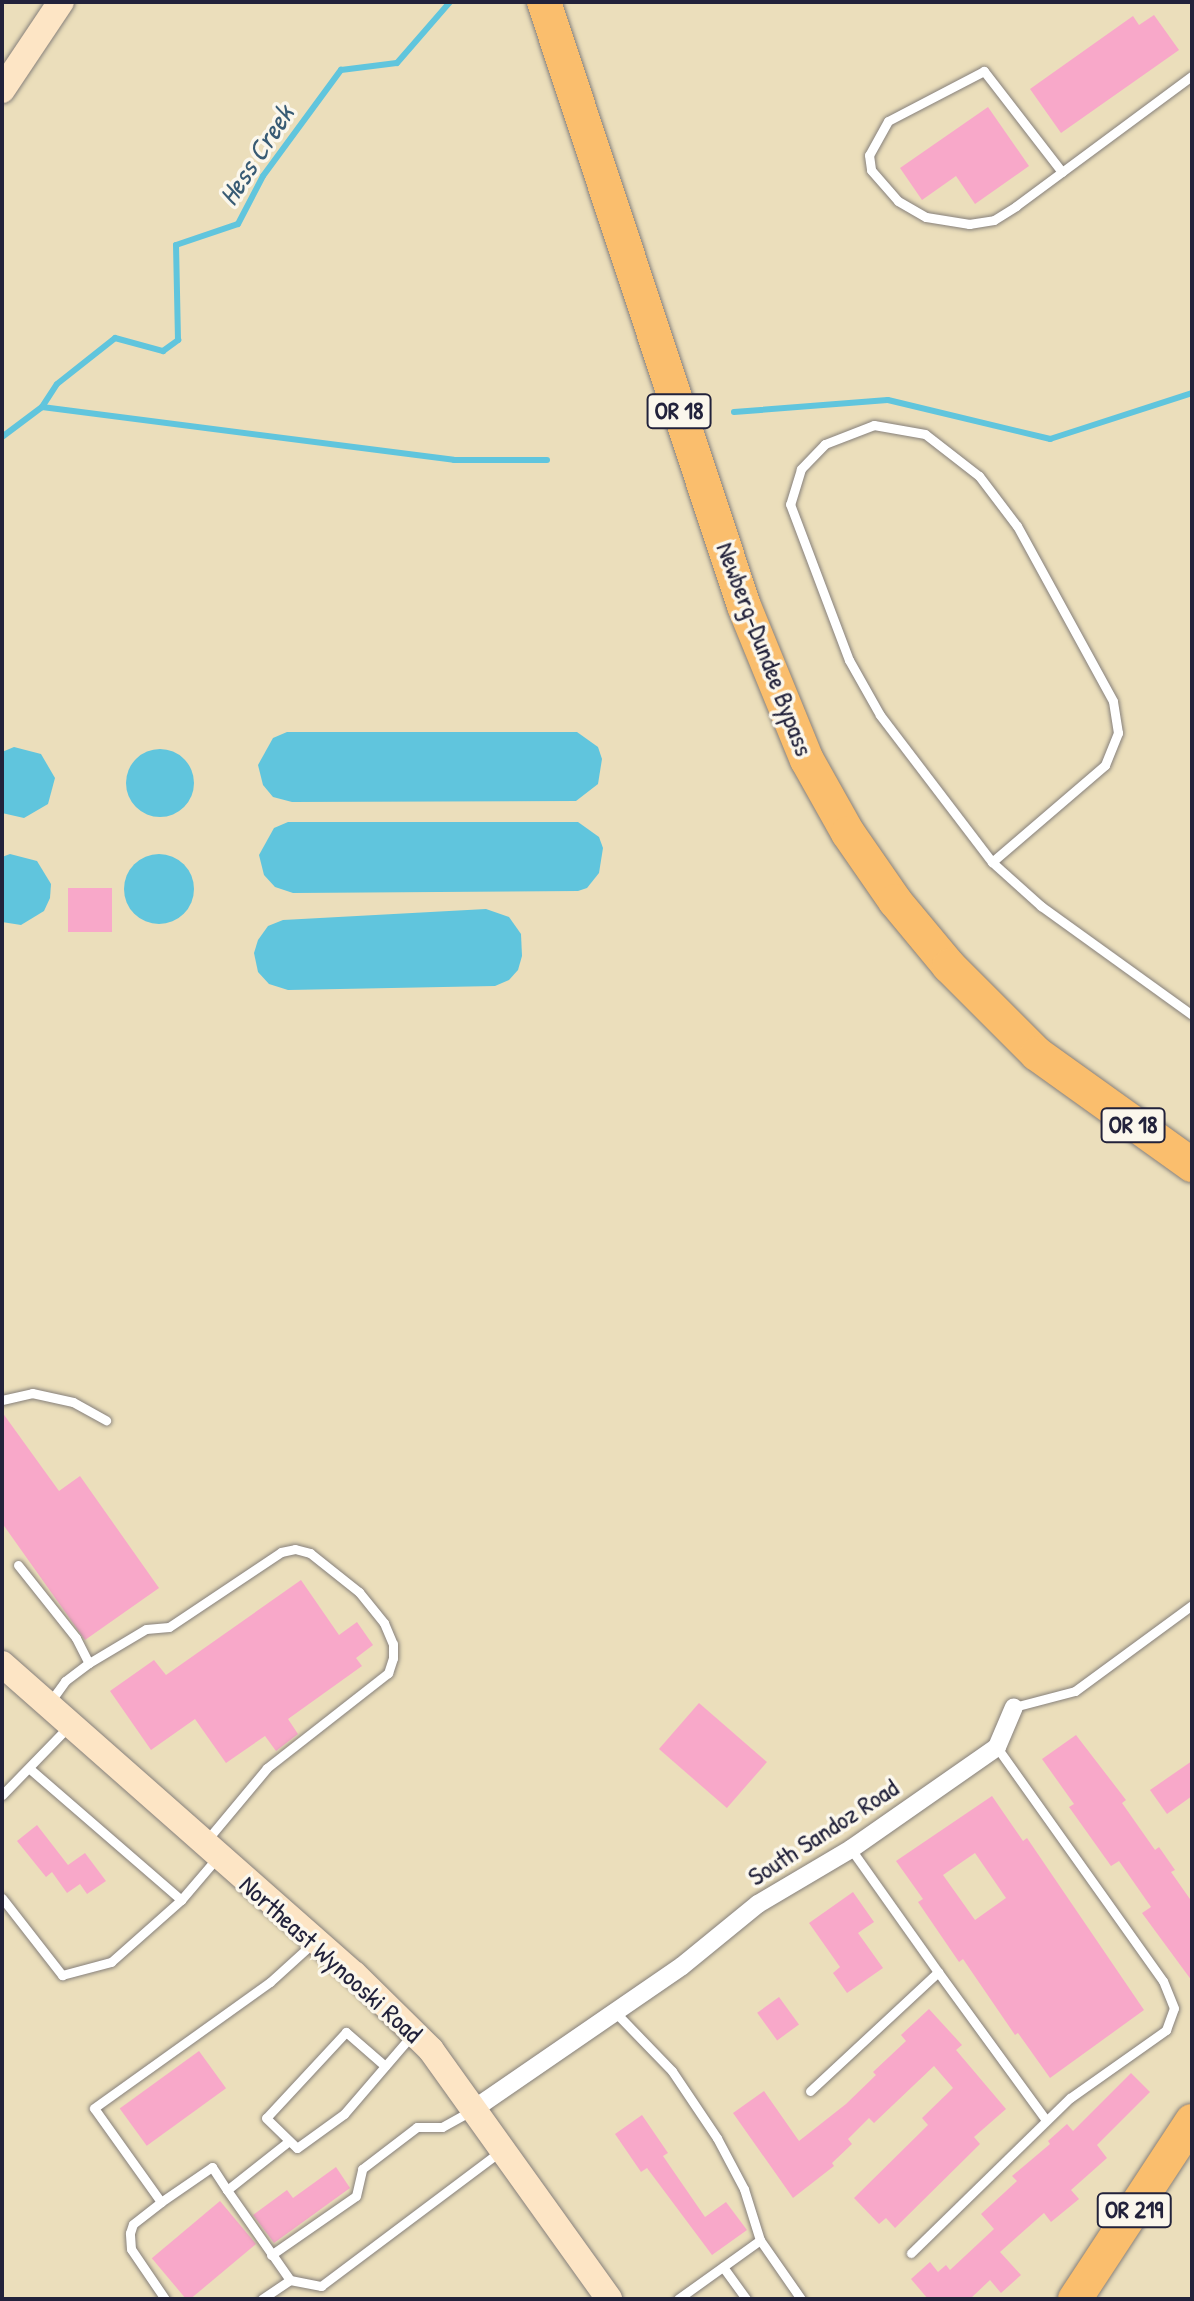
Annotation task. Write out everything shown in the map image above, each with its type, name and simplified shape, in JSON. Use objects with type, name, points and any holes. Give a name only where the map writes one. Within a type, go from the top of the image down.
[{"type":"highway","name":"Newberg-Dundee Bypass","points":[[544,2],[749,619],[807,760],[848,833],[895,901],[949,966],[1009,1028],[1076,1084],[1192,1165]]},
{"type":"highway","name":"OR 219","points":[[1075,2299],[1192,2121]]},
{"type":"main road","points":[[2,90],[61,2]]},
{"type":"main road","name":"Northeast Wynooski Road","points":[[2,1664],[316,1941],[414,2033],[504,2149],[609,2299]]},
{"type":"street","points":[[997,1747],[1014,1707]]},
{"type":"street","name":"South Sandoz Road","points":[[474,2109],[682,1966],[758,1904],[851,1849],[997,1747]]},
{"type":"lane","points":[[1062,172],[984,71],[888,121],[869,155],[871,170],[898,201],[926,217],[969,224],[994,220],[1062,172],[1192,76]]},
{"type":"lane","points":[[992,862],[1105,765],[1118,733],[1113,701],[1017,526],[979,476],[925,434],[874,425],[825,444],[801,469],[790,504],[849,660],[880,715],[992,862],[1041,906],[1192,1015]]},
{"type":"lane","points":[[2,1400],[32,1393],[73,1402],[106,1420]]},
{"type":"lane","points":[[2,1898],[62,1975],[111,1962],[181,1900],[267,1768],[388,1673],[393,1644],[384,1623],[359,1592],[310,1553],[295,1549],[281,1552],[169,1627],[146,1629],[89,1663],[65,1681],[48,1705]]},
{"type":"lane","points":[[18,1565],[76,1638],[89,1663]]},
{"type":"lane","points":[[1014,1707],[1075,1691],[1192,1605]]},
{"type":"lane","points":[[2,1795],[71,1724]]},
{"type":"lane","points":[[911,2253],[1070,2098],[1166,2030],[1174,2008],[1163,1981],[997,1747]]},
{"type":"lane","points":[[30,1769],[181,1900]]},
{"type":"lane","points":[[851,1849],[1046,2120]]},
{"type":"lane","points":[[161,2202],[94,2108],[270,1982],[316,1941]]},
{"type":"lane","points":[[810,2091],[938,1972]]},
{"type":"lane","points":[[615,2012],[672,2071],[717,2138],[744,2189],[760,2240],[801,2299]]},
{"type":"lane","points":[[385,2066],[346,2032],[266,2118],[297,2148],[344,2114],[414,2033]]},
{"type":"lane","points":[[271,2255],[356,2196],[362,2169],[417,2127],[442,2127],[474,2109]]},
{"type":"lane","points":[[227,2190],[289,2141]]},
{"type":"lane","points":[[165,2299],[131,2249],[133,2224],[212,2167],[290,2280],[321,2286],[504,2149]]},
{"type":"lane","points":[[678,2299],[760,2240]]},
{"type":"lane","points":[[723,2267],[746,2299]]},
{"type":"lane","points":[[262,2299],[290,2280]]},
{"type":"water","points":[[287,732],[577,732],[598,747],[602,759],[598,784],[576,801],[292,802],[273,797],[263,785],[258,765],[273,738]]},
{"type":"water","points":[[14,747],[41,754],[55,778],[48,804],[24,818],[2,813],[2,752]]},
{"type":"water","points":[[153,749],[167,749],[179,754],[189,764],[194,783],[189,802],[179,812],[167,817],[153,817],[141,812],[131,802],[126,790],[126,776],[131,764],[141,754]]},
{"type":"water","points":[[288,822],[578,822],[599,837],[603,848],[599,873],[587,888],[578,891],[293,893],[275,887],[264,875],[259,855],[274,828]]},
{"type":"water","points":[[10,854],[37,861],[51,884],[50,898],[44,911],[21,925],[2,922],[2,857]]},
{"type":"water","points":[[166,854],[188,869],[194,889],[192,903],[184,914],[173,922],[152,924],[134,914],[126,903],[124,882],[134,864],[145,856]]},
{"type":"water","points":[[486,909],[509,917],[521,934],[522,956],[518,970],[509,980],[495,986],[288,990],[269,984],[258,972],[254,953],[258,940],[268,926],[283,920]]},
{"type":"building","points":[[1154,15],[1179,50],[1061,133],[1030,89],[1133,16],[1139,25]]},
{"type":"building","points":[[988,107],[1029,166],[975,204],[956,176],[922,200],[900,168]]},
{"type":"building","points":[[68,888],[112,888],[112,932],[68,932]]},
{"type":"building","points":[[2,1412],[59,1491],[80,1476],[159,1588],[85,1640],[2,1523]]},
{"type":"building","points":[[301,1580],[339,1635],[357,1622],[373,1645],[356,1658],[362,1666],[288,1719],[298,1734],[276,1751],[265,1736],[226,1763],[195,1719],[151,1750],[110,1691],[154,1660],[166,1675]]},
{"type":"building","points":[[699,1703],[767,1762],[727,1808],[659,1749]]},
{"type":"building","points":[[1076,1735],[1126,1800],[1122,1803],[1155,1850],[1159,1847],[1175,1870],[1171,1872],[1192,1902],[1192,1981],[1142,1913],[1151,1907],[1119,1861],[1111,1866],[1069,1807],[1074,1804],[1042,1759]]},
{"type":"building","points":[[1192,1761],[1192,1796],[1167,1814],[1150,1790]]},
{"type":"building","points":[[992,1796],[1023,1841],[1027,1838],[1144,2010],[1050,2078],[1018,2033],[1015,2035],[963,1959],[959,1962],[918,1902],[923,1899],[896,1861]],"holes":[[[975,1853],[1006,1898],[975,1920],[943,1875]]]},
{"type":"building","points":[[37,1825],[68,1865],[85,1853],[106,1881],[87,1894],[80,1884],[67,1893],[52,1872],[46,1877],[17,1841]]},
{"type":"building","points":[[853,1892],[874,1922],[858,1933],[883,1968],[847,1993],[833,1973],[840,1967],[809,1923]]},
{"type":"building","points":[[779,1997],[799,2025],[777,2040],[757,2013]]},
{"type":"building","points":[[929,2009],[962,2045],[956,2050],[1006,2109],[974,2137],[980,2144],[895,2228],[886,2218],[879,2224],[854,2198],[928,2125],[922,2118],[953,2088],[934,2066],[874,2123],[869,2118],[848,2139],[852,2144],[832,2163],[834,2166],[793,2198],[733,2113],[764,2091],[799,2141],[846,2104],[876,2075],[873,2072],[906,2041],[901,2035]]},
{"type":"building","points":[[199,2051],[226,2088],[147,2146],[120,2109]]},
{"type":"building","points":[[1131,2073],[1150,2092],[1097,2145],[1107,2158],[1071,2190],[1079,2199],[1051,2222],[1044,2213],[1000,2252],[1021,2275],[1001,2293],[990,2280],[970,2299],[928,2299],[911,2279],[930,2262],[938,2272],[946,2265],[950,2270],[994,2229],[981,2214],[1017,2181],[1012,2176],[1050,2144],[1048,2141],[1067,2124],[1073,2131]]},
{"type":"building","points":[[642,2115],[668,2153],[663,2156],[705,2217],[726,2202],[747,2230],[712,2255],[647,2168],[641,2172],[615,2134]]},
{"type":"building","points":[[336,2167],[350,2188],[274,2243],[253,2215],[287,2190],[293,2198]]},
{"type":"building","points":[[220,2201],[256,2244],[190,2299],[186,2299],[152,2258]]},
{"type":"waterway","name":"Hess Creek","points":[[2,437],[42,407],[57,384],[115,338],[163,351],[178,340],[176,245],[238,224],[263,176],[341,70],[397,63],[450,2]]},
{"type":"waterway","points":[[734,412],[888,400],[1050,439],[1192,393]]},
{"type":"waterway","points":[[42,407],[454,460],[547,460]]}]
